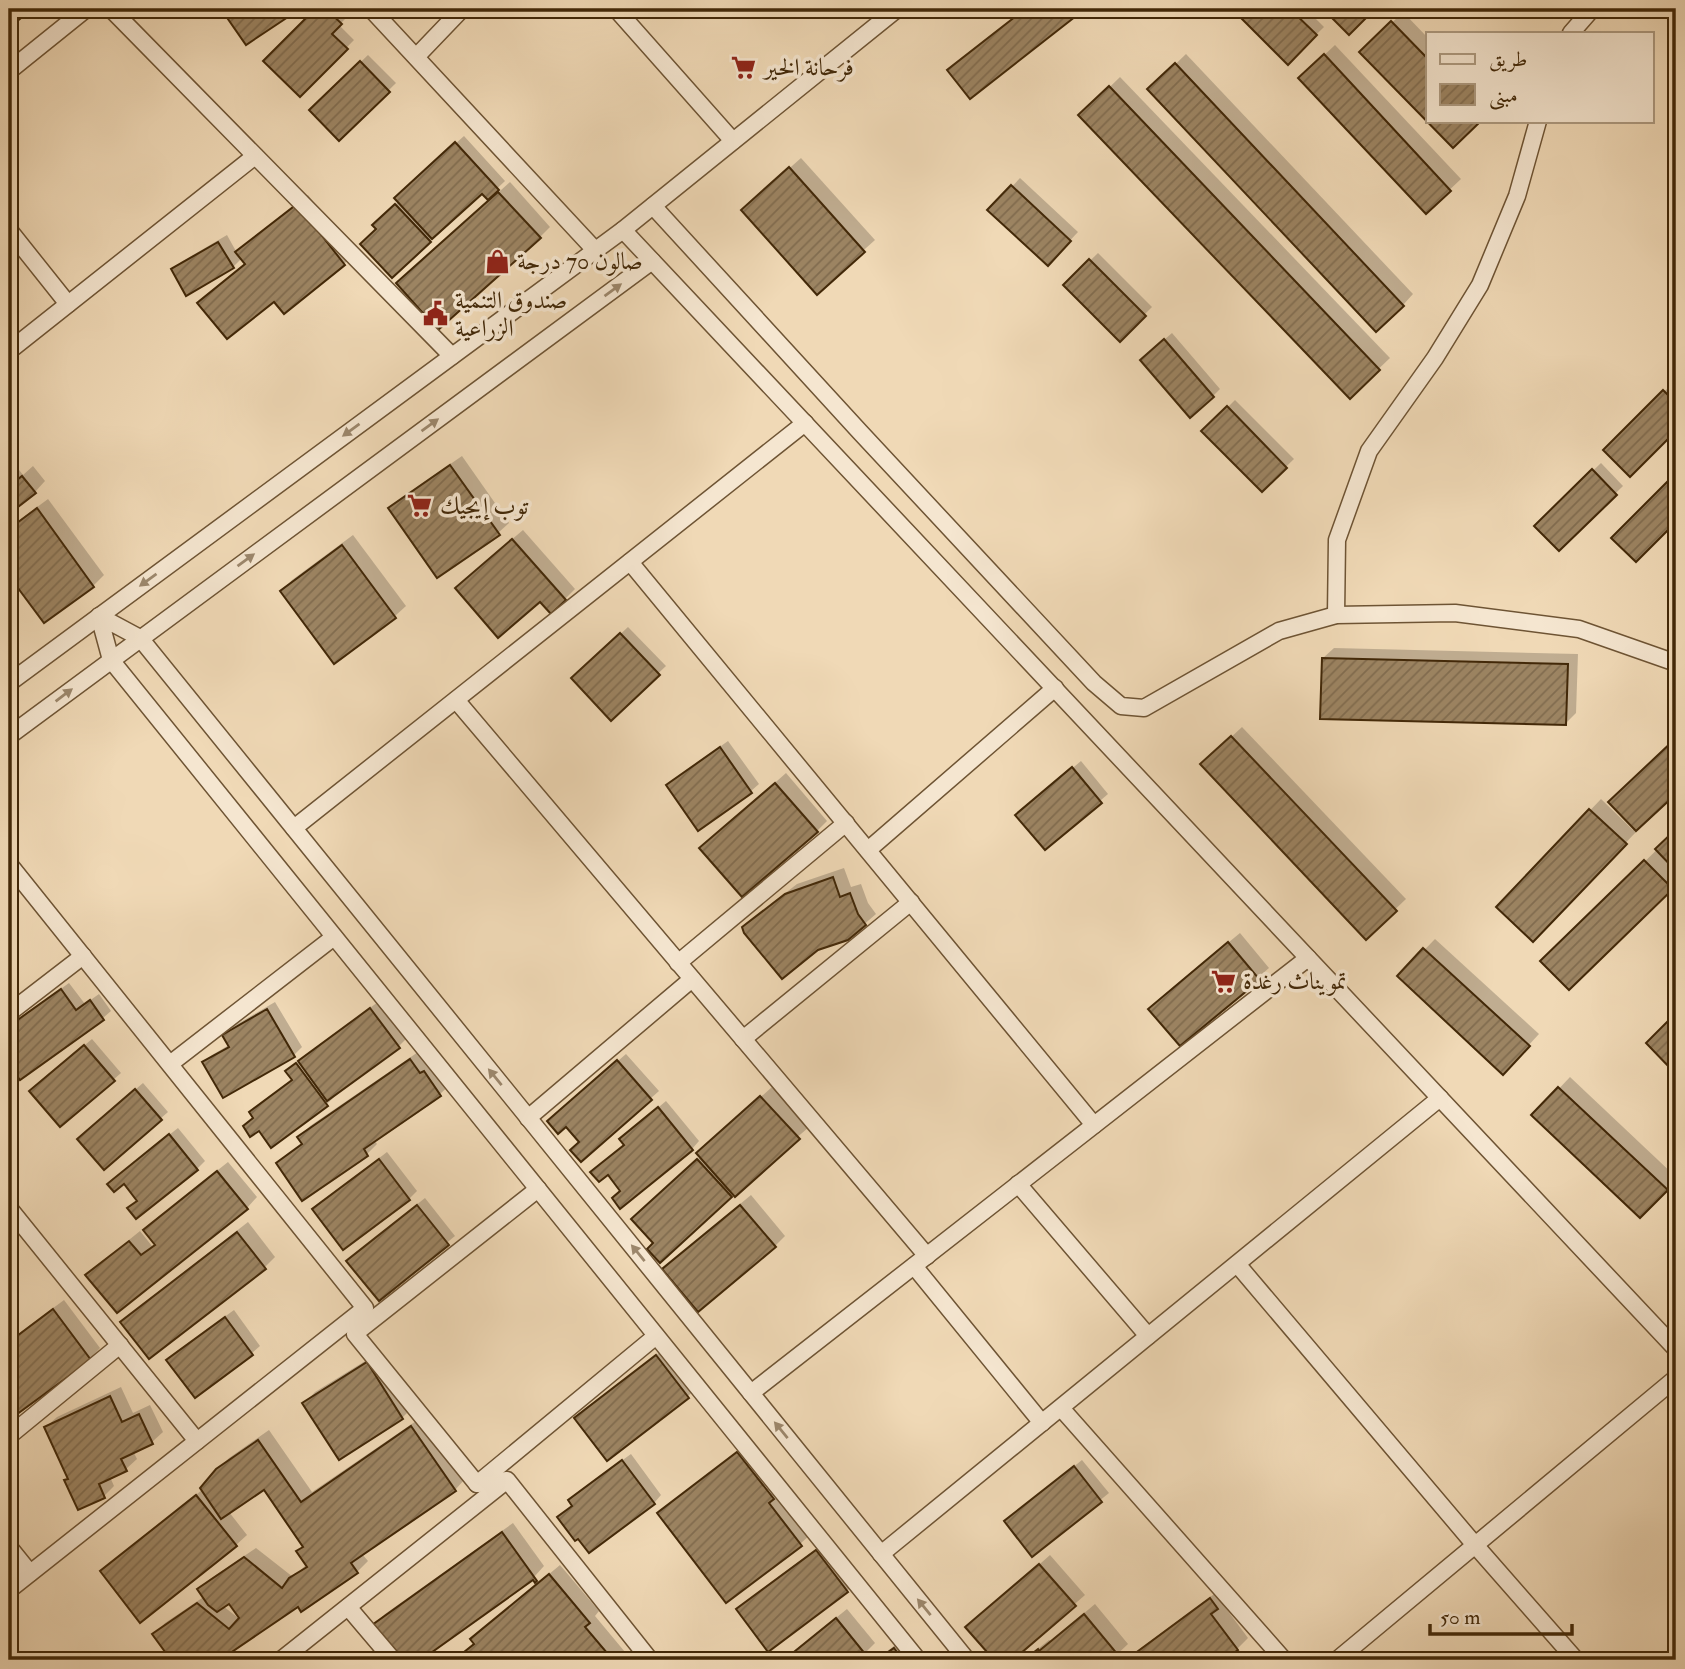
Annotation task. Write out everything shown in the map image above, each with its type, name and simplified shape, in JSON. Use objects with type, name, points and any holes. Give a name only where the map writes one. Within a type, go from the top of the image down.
[{"type":"street","points":[[9,71],[86,9]]},
{"type":"street","points":[[111,9],[452,356]]},
{"type":"street","points":[[371,9],[595,250]]},
{"type":"street","points":[[416,57],[462,9]]},
{"type":"street","points":[[616,9],[733,141]]},
{"type":"street","points":[[9,683],[623,229],[897,9]]},
{"type":"street","points":[[1572,32],[1592,9]]},
{"type":"street","points":[[1336,615],[1337,540],[1369,451],[1435,358],[1480,285],[1517,197],[1538,122]]},
{"type":"street","points":[[9,351],[255,156]]},
{"type":"street","points":[[653,206],[1094,683],[1121,706],[1144,708],[1279,631],[1336,615],[1455,613],[1579,629],[1676,663]]},
{"type":"street","points":[[623,229],[1676,1349]]},
{"type":"street","points":[[9,230],[68,304]]},
{"type":"street","points":[[9,736],[652,261]]},
{"type":"street","points":[[294,828],[805,423]]},
{"type":"street","points":[[630,562],[1094,1125]]},
{"type":"street","points":[[99,616],[141,638],[967,1660]]},
{"type":"street","points":[[99,616],[111,660],[918,1660]]},
{"type":"street","points":[[867,850],[1055,688]]},
{"type":"street","points":[[456,700],[743,1039],[920,1261],[1042,1423]]},
{"type":"street","points":[[678,963],[846,823]]},
{"type":"street","points":[[9,864],[365,1308]]},
{"type":"street","points":[[743,1039],[911,902]]},
{"type":"street","points":[[170,1064],[334,937]]},
{"type":"street","points":[[9,1013],[83,956]]},
{"type":"street","points":[[751,1393],[1308,958]]},
{"type":"street","points":[[528,1118],[692,979]]},
{"type":"street","points":[[881,1555],[1440,1098]]},
{"type":"street","points":[[1018,1184],[1148,1336]]},
{"type":"street","points":[[355,1334],[538,1189]]},
{"type":"street","points":[[9,1208],[197,1441]]},
{"type":"street","points":[[1237,1264],[1576,1660]]},
{"type":"street","points":[[355,1334],[365,1308]]},
{"type":"street","points":[[9,1590],[365,1308]]},
{"type":"street","points":[[355,1334],[477,1483]]},
{"type":"street","points":[[477,1483],[656,1336]]},
{"type":"street","points":[[9,1436],[120,1345]]},
{"type":"street","points":[[1337,1660],[1676,1378]]},
{"type":"street","points":[[1061,1408],[1284,1660]]},
{"type":"street","points":[[477,1483],[507,1480]]},
{"type":"street","points":[[281,1660],[507,1480]]},
{"type":"street","points":[[507,1480],[650,1660]]},
{"type":"street","points":[[9,1547],[30,1573]]},
{"type":"street","points":[[348,1607],[393,1660]]},
{"type":"building","points":[[9,9],[32,9],[9,28]]},
{"type":"building","points":[[221,9],[300,9],[246,45]]},
{"type":"building","points":[[315,9],[326,9],[342,24],[332,34],[348,49],[300,97],[263,61]]},
{"type":"building","points":[[1025,9],[1085,9],[970,99],[947,70]]},
{"type":"building","points":[[1232,9],[1290,9],[1317,35],[1288,65]]},
{"type":"building","points":[[1323,9],[1375,9],[1349,35]]},
{"type":"building","points":[[1391,21],[1426,57],[1426,120],[1359,52]]},
{"type":"building","points":[[1324,54],[1451,191],[1426,214],[1298,78]]},
{"type":"building","points":[[360,61],[390,92],[339,141],[309,110]]},
{"type":"building","points":[[1175,63],[1404,306],[1376,332],[1147,89]]},
{"type":"building","points":[[1109,86],[1380,370],[1350,399],[1078,115]]},
{"type":"building","points":[[1428,122],[1480,122],[1453,148]]},
{"type":"building","points":[[455,142],[499,190],[488,200],[482,194],[432,239],[394,198]]},
{"type":"building","points":[[789,167],[865,252],[817,295],[741,210]]},
{"type":"building","points":[[1011,185],[1071,241],[1048,266],[987,210]]},
{"type":"building","points":[[498,192],[541,238],[438,330],[396,283]]},
{"type":"building","points":[[297,204],[345,265],[284,314],[274,302],[227,339],[197,303],[245,264],[235,252]]},
{"type":"building","points":[[395,204],[431,242],[392,278],[360,244],[376,229],[372,225]]},
{"type":"building","points":[[218,242],[234,268],[186,296],[171,269]]},
{"type":"building","points":[[1089,259],[1146,316],[1120,342],[1063,285]]},
{"type":"building","points":[[1164,339],[1214,397],[1190,418],[1140,360]]},
{"type":"building","points":[[1663,390],[1676,403],[1676,431],[1630,477],[1603,450]]},
{"type":"building","points":[[1227,406],[1287,468],[1262,492],[1201,431]]},
{"type":"building","points":[[450,465],[500,535],[437,578],[388,508]]},
{"type":"building","points":[[1592,469],[1617,495],[1559,551],[1534,526]]},
{"type":"building","points":[[22,476],[36,493],[9,514],[9,480],[12,484]]},
{"type":"building","points":[[1670,479],[1676,485],[1676,522],[1636,562],[1611,538]]},
{"type":"building","points":[[37,508],[94,587],[44,623],[9,576],[9,529]]},
{"type":"building","points":[[512,539],[566,600],[551,614],[540,602],[498,638],[455,588]]},
{"type":"building","points":[[342,545],[396,618],[334,664],[280,591]]},
{"type":"building","points":[[620,633],[660,675],[611,721],[571,678]]},
{"type":"building","points":[[1322,658],[1568,664],[1566,725],[1320,719]]},
{"type":"building","points":[[1231,736],[1397,911],[1366,940],[1200,764]]},
{"type":"building","points":[[1675,739],[1676,794],[1636,831],[1608,802]]},
{"type":"building","points":[[720,747],[752,793],[698,831],[666,785]]},
{"type":"building","points":[[1072,767],[1102,803],[1045,850],[1015,815]]},
{"type":"building","points":[[775,783],[818,832],[742,897],[699,848]]},
{"type":"building","points":[[1589,809],[1627,844],[1533,942],[1496,907]]},
{"type":"building","points":[[1676,829],[1676,871],[1655,849]]},
{"type":"building","points":[[1644,860],[1673,889],[1569,990],[1540,961]]},
{"type":"building","points":[[833,877],[840,897],[850,893],[858,914],[866,925],[848,940],[818,950],[782,979],[742,927],[785,894]]},
{"type":"building","points":[[1228,942],[1260,980],[1180,1046],[1148,1009]]},
{"type":"building","points":[[1423,948],[1530,1046],[1503,1075],[1397,976]]},
{"type":"building","points":[[61,989],[76,1010],[90,1000],[104,1020],[20,1080],[9,1065],[9,1026]]},
{"type":"building","points":[[370,1008],[400,1048],[327,1101],[298,1061]]},
{"type":"building","points":[[267,1009],[295,1057],[223,1098],[202,1062],[229,1047],[222,1035]]},
{"type":"building","points":[[1676,1013],[1676,1066],[1672,1070],[1646,1043]]},
{"type":"building","points":[[84,1045],[115,1081],[60,1127],[29,1091]]},
{"type":"building","points":[[410,1059],[420,1073],[424,1071],[441,1096],[364,1149],[368,1156],[302,1201],[276,1163],[302,1144],[297,1137]]},
{"type":"building","points":[[617,1060],[652,1100],[581,1162],[570,1150],[579,1142],[566,1127],[558,1134],[547,1121]]},
{"type":"building","points":[[296,1063],[328,1106],[271,1148],[259,1131],[250,1137],[243,1126],[253,1118],[249,1112],[292,1080],[285,1071]]},
{"type":"building","points":[[1558,1087],[1668,1190],[1640,1218],[1531,1115]]},
{"type":"building","points":[[135,1089],[162,1120],[104,1170],[77,1139]]},
{"type":"building","points":[[760,1096],[800,1139],[735,1197],[696,1153]]},
{"type":"building","points":[[658,1107],[693,1150],[620,1209],[612,1198],[620,1191],[608,1175],[599,1182],[590,1172],[624,1145],[619,1139]]},
{"type":"building","points":[[169,1134],[198,1170],[136,1219],[127,1208],[137,1201],[124,1184],[114,1192],[107,1184]]},
{"type":"building","points":[[379,1159],[410,1200],[343,1250],[312,1209]]},
{"type":"building","points":[[697,1159],[732,1197],[660,1263],[647,1249],[653,1243],[631,1219]]},
{"type":"building","points":[[217,1171],[248,1209],[117,1313],[85,1275],[129,1241],[141,1255],[155,1245],[143,1230]]},
{"type":"building","points":[[417,1205],[449,1245],[379,1301],[346,1261]]},
{"type":"building","points":[[740,1205],[776,1247],[698,1312],[662,1269]]},
{"type":"building","points":[[237,1232],[266,1269],[149,1359],[120,1322]]},
{"type":"building","points":[[53,1309],[91,1360],[9,1420],[9,1342]]},
{"type":"building","points":[[225,1317],[253,1355],[195,1398],[166,1360]]},
{"type":"building","points":[[656,1355],[689,1398],[607,1461],[574,1418]]},
{"type":"building","points":[[367,1362],[403,1419],[339,1460],[302,1403]]},
{"type":"building","points":[[110,1396],[122,1422],[139,1414],[153,1444],[121,1459],[127,1471],[99,1484],[105,1498],[78,1510],[64,1480],[68,1479],[44,1427]]},
{"type":"building","points":[[411,1426],[456,1491],[351,1563],[358,1573],[301,1612],[298,1607],[220,1660],[171,1660],[152,1634],[197,1603],[229,1629],[239,1618],[229,1604],[217,1612],[208,1605],[197,1589],[244,1557],[282,1588],[289,1578],[307,1567],[296,1551],[303,1547],[264,1490],[221,1519],[200,1488],[216,1469],[258,1440],[301,1502]]},
{"type":"building","points":[[737,1452],[774,1499],[769,1503],[802,1546],[726,1603],[657,1513]]},
{"type":"building","points":[[622,1460],[655,1504],[589,1553],[578,1539],[575,1541],[557,1517],[572,1506],[568,1500]]},
{"type":"building","points":[[1074,1466],[1102,1502],[1032,1557],[1004,1521]]},
{"type":"building","points":[[196,1495],[237,1546],[140,1623],[100,1571]]},
{"type":"building","points":[[502,1532],[537,1581],[535,1583],[533,1580],[421,1660],[398,1660],[372,1625]]},
{"type":"building","points":[[816,1550],[848,1592],[768,1652],[736,1609]]},
{"type":"building","points":[[1039,1564],[1076,1606],[1013,1660],[994,1660],[965,1627]]},
{"type":"building","points":[[549,1574],[590,1623],[585,1627],[613,1660],[454,1660],[474,1644],[470,1639]]},
{"type":"building","points":[[1210,1598],[1218,1609],[1211,1614],[1238,1650],[1224,1660],[1126,1660]]},
{"type":"building","points":[[1084,1614],[1119,1656],[1114,1660],[1024,1660],[1038,1649],[1039,1651]]},
{"type":"building","points":[[836,1618],[866,1655],[859,1660],[784,1660]]},
{"type":"building","points":[[894,1648],[903,1660],[877,1660]]},
{"type":"place","name":"فرحانة الخير","points":[[744,67]]},
{"type":"place","name":"صالون 70 درجة","points":[[497,261]]},
{"type":"place","name":"صندوق التنمية الزراعية","points":[[435,314]]},
{"type":"place","name":"توب إيجيك","points":[[420,506]]},
{"type":"place","name":"تمويناث رغدة","points":[[1223,981]]}]
